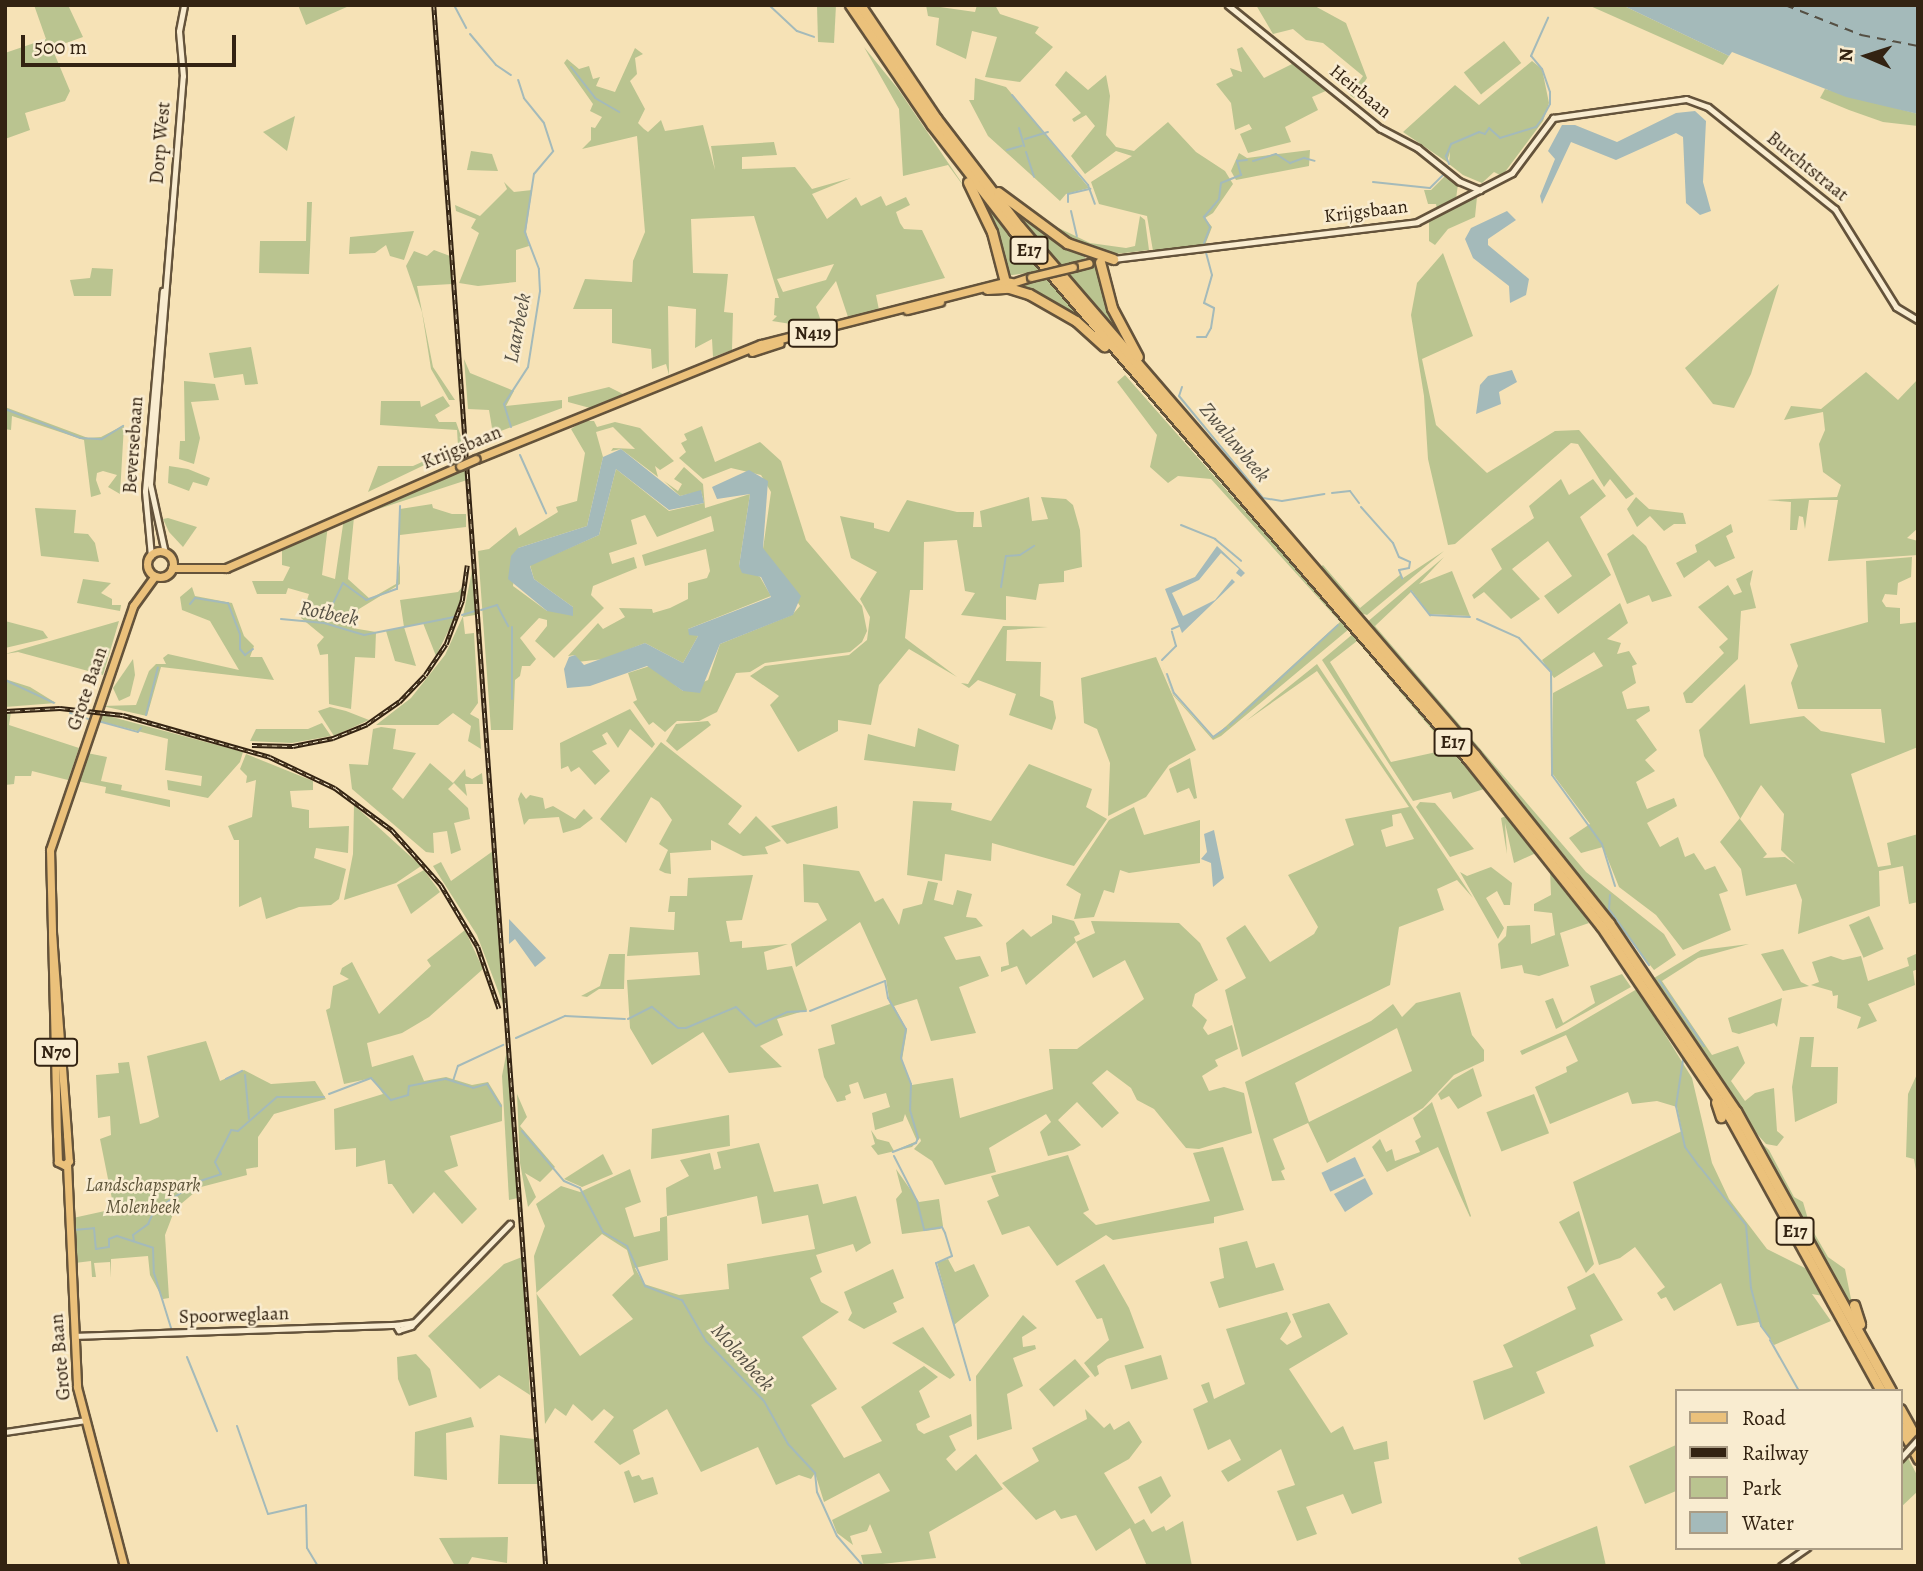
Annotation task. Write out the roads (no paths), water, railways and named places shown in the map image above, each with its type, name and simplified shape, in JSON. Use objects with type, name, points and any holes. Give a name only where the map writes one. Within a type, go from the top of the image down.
[{"type":"highway","name":"E17","points":[[850,5],[932,125],[1132,371],[1541,848],[1704,1075],[1834,1301],[1880,1389]]},
{"type":"highway","name":"E17","points":[[860,5],[982,178],[1549,844],[1653,984],[1736,1111],[1890,1389]]},
{"type":"highway","points":[[932,125],[984,211],[1008,282]]},
{"type":"highway","points":[[982,178],[1026,217],[1089,259],[1113,259]]},
{"type":"highway","points":[[1100,262],[1121,328],[1164,395]]},
{"type":"highway","points":[[1020,290],[1026,278]]},
{"type":"highway","points":[[987,289],[1020,290],[1076,321],[1132,371]]},
{"type":"highway","points":[[1704,1075],[1721,1117]]},
{"type":"highway","points":[[1736,1111],[1765,1146]]},
{"type":"highway","points":[[1807,1265],[1834,1301]]},
{"type":"highway","points":[[1854,1305],[1867,1345]]},
{"type":"highway","points":[[1902,1412],[1918,1440]]},
{"type":"highway","points":[[1902,1430],[1918,1459]]},
{"type":"main road","name":"Dorp West","points":[[161,336],[183,72],[179,31],[184,5]]},
{"type":"main road","name":"Krijgsbaan","points":[[172,565],[222,569],[476,459],[704,366],[762,347],[954,294],[1073,267],[1089,259],[1100,262],[1417,222],[1512,173],[1545,124],[1568,112],[1686,99],[1703,103],[1747,138]]},
{"type":"main road","name":"Burchtstraat","points":[[1747,138],[1842,216],[1891,301],[1918,320]]},
{"type":"main road","name":"Krijgsbaan","points":[[923,304],[937,303],[1008,282]]},
{"type":"main road","name":"N419","points":[[937,303],[954,294]]},
{"type":"main road","name":"Beversebaan","points":[[161,336],[150,484],[165,552]]},
{"type":"main road","name":"Beversebaan","points":[[150,556],[145,491],[161,336]]},
{"type":"main road","points":[[165,552],[172,565],[165,576],[152,574],[150,556],[165,552]]},
{"type":"main road","name":"Grote Baan","points":[[124,1566],[85,1422],[74,1336],[52,934],[50,850],[133,598],[152,574]]},
{"type":"main road","points":[[5,1432],[85,1422]]},
{"type":"street","name":"Heirbaan","points":[[1228,5],[1380,128],[1418,148],[1459,181],[1480,190]]},
{"type":"street","points":[[404,1324],[411,1326],[510,1224]]},
{"type":"street","name":"Spoorweglaan","points":[[74,1336],[396,1325],[399,1330],[404,1324],[416,1321]]},
{"type":"street","points":[[1902,1457],[1918,1440]]},
{"type":"street","points":[[1781,1566],[1804,1550]]},
{"type":"water","points":[[1622,5],[1918,5],[1918,114],[1846,97],[1732,52],[1729,56]]},
{"type":"water","points":[[1695,111],[1706,121],[1703,182],[1711,211],[1700,215],[1686,203],[1683,137],[1676,133],[1616,160],[1571,142],[1542,204],[1540,196],[1555,159],[1548,151],[1562,125],[1575,125],[1617,142],[1676,113]]},
{"type":"water","points":[[1507,211],[1516,220],[1488,239],[1488,245],[1529,279],[1526,295],[1510,303],[1509,286],[1473,258],[1465,239],[1471,228]]},
{"type":"water","points":[[1512,370],[1517,382],[1499,392],[1501,404],[1476,414],[1480,385],[1488,376]]},
{"type":"water","points":[[621,449],[680,496],[701,490],[704,503],[669,510],[616,469],[599,535],[530,566],[534,579],[573,607],[573,616],[547,611],[508,579],[511,556],[518,548],[587,526],[603,457]]},
{"type":"water","points":[[749,470],[768,481],[763,548],[801,596],[793,615],[720,644],[700,693],[683,691],[647,666],[590,686],[567,688],[564,669],[569,657],[575,655],[584,665],[645,643],[683,663],[698,636],[689,635],[688,629],[771,597],[761,577],[742,573],[739,566],[750,494],[717,499],[712,487]]},
{"type":"water","points":[[1217,546],[1245,573],[1241,577],[1236,573],[1239,569],[1221,553],[1199,580],[1172,593],[1183,616],[1215,600],[1232,579],[1235,582],[1182,633],[1165,589],[1195,577]]},
{"type":"water","points":[[1214,830],[1224,878],[1213,887],[1211,863],[1201,859],[1207,852],[1204,834]]},
{"type":"water","points":[[509,919],[546,958],[535,967],[515,939],[509,944]]},
{"type":"water","points":[[1355,1157],[1364,1176],[1330,1192],[1321,1173]]},
{"type":"water","points":[[1365,1178],[1373,1194],[1345,1212],[1334,1194]]},
{"type":"waterway","name":"Laarbeek","points":[[454,5],[466,28]]},
{"type":"waterway","points":[[769,5],[797,31],[814,37]]},
{"type":"waterway","name":"Zwaluwbeek","points":[[1449,164],[1446,156],[1451,144],[1479,132],[1485,134],[1489,128],[1500,138],[1536,127],[1542,119],[1550,104],[1550,92],[1542,69],[1531,56],[1548,18]]},
{"type":"waterway","name":"Laarbeek","points":[[470,34],[496,65],[511,75]]},
{"type":"waterway","points":[[571,67],[595,98],[619,112]]},
{"type":"waterway","name":"Laarbeek","points":[[511,427],[504,404],[528,367],[540,291],[539,269],[525,232],[534,174],[553,151],[544,123],[524,98],[518,80]]},
{"type":"waterway","points":[[1012,95],[1088,185],[1095,204]]},
{"type":"waterway","points":[[1019,128],[1024,146]]},
{"type":"waterway","points":[[1025,139],[1048,132]]},
{"type":"waterway","points":[[1007,150],[1021,146]]},
{"type":"waterway","points":[[1026,152],[1034,177]]},
{"type":"waterway","name":"Zwaluwbeek","points":[[1253,161],[1276,154],[1290,163],[1304,158],[1315,161]]},
{"type":"waterway","name":"Zwaluwbeek","points":[[1204,243],[1210,227],[1204,217],[1219,199],[1221,183],[1241,175],[1237,161],[1247,160]]},
{"type":"waterway","name":"Zwaluwbeek","points":[[1373,182],[1430,188],[1444,174]]},
{"type":"waterway","points":[[1068,202],[1068,194],[1090,189]]},
{"type":"waterway","points":[[1071,211],[1077,236]]},
{"type":"waterway","name":"Zwaluwbeek","points":[[1197,337],[1206,337],[1211,328],[1214,308],[1204,303],[1212,275],[1206,253]]},
{"type":"waterway","name":"Zwaluwbeek","points":[[1182,387],[1179,396],[1263,498],[1282,501],[1324,494]]},
{"type":"waterway","points":[[5,409],[80,438],[102,439],[123,426]]},
{"type":"waterway","name":"Laarbeek","points":[[520,455],[546,513]]},
{"type":"waterway","name":"Zwaluwbeek","points":[[1332,493],[1350,491],[1359,503]]},
{"type":"waterway","points":[[325,620],[343,583],[366,600],[397,589],[400,506]]},
{"type":"waterway","name":"Zwaluwbeek","points":[[1361,507],[1393,543],[1399,557],[1410,562],[1409,568],[1399,570],[1402,578]]},
{"type":"waterway","points":[[1181,525],[1215,539],[1241,561]]},
{"type":"waterway","points":[[1001,587],[1006,556],[1020,555],[1034,546]]},
{"type":"waterway","name":"Zwaluwbeek","points":[[1411,591],[1430,615],[1470,617]]},
{"type":"waterway","name":"Rotbeek","points":[[190,604],[195,598],[228,603],[240,634],[240,649],[245,655],[253,649]]},
{"type":"waterway","name":"Rotbeek","points":[[481,610],[497,605],[508,626]]},
{"type":"waterway","name":"Rotbeek","points":[[462,615],[475,611]]},
{"type":"waterway","name":"Rotbeek","points":[[281,619],[324,623],[364,635],[454,617]]},
{"type":"waterway","name":"Zwaluwbeek","points":[[1477,619],[1519,638],[1551,672],[1552,775],[1602,844],[1615,886]]},
{"type":"waterway","points":[[1230,725],[1338,625]]},
{"type":"waterway","points":[[1172,629],[1179,626]]},
{"type":"waterway","name":"Rotbeek","points":[[512,627],[512,699]]},
{"type":"waterway","points":[[1162,660],[1176,646],[1172,632]]},
{"type":"waterway","name":"Rotbeek","points":[[146,715],[158,667]]},
{"type":"waterway","points":[[1167,674],[1174,693],[1213,737],[1226,728]]},
{"type":"waterway","name":"Rotbeek","points":[[5,680],[54,703]]},
{"type":"waterway","name":"Rotbeek","points":[[70,713],[88,719]]},
{"type":"waterway","name":"Rotbeek","points":[[98,721],[138,732],[141,728]]},
{"type":"waterway","name":"Zwaluwbeek","points":[[1610,895],[1609,909],[1649,965]]},
{"type":"waterway","name":"Zwaluwbeek","points":[[1659,980],[1704,1046]]},
{"type":"waterway","points":[[810,1011],[885,981],[888,998],[906,1029],[901,1058],[911,1084],[910,1110],[918,1138],[916,1143],[893,1152]]},
{"type":"waterway","points":[[628,1019],[652,1007],[678,1028],[686,1028],[736,1007],[756,1026],[787,1012],[806,1011]]},
{"type":"waterway","points":[[516,1038],[565,1016],[625,1019]]},
{"type":"waterway","points":[[453,1081],[458,1066],[503,1045]]},
{"type":"waterway","name":"Zwaluwbeek","points":[[1683,1060],[1676,1106],[1685,1147],[1699,1166]]},
{"type":"waterway","points":[[226,1079],[242,1071]]},
{"type":"waterway","points":[[245,1075],[249,1119]]},
{"type":"waterway","name":"Molenbeek","points":[[329,1094],[371,1078],[391,1100],[408,1095],[409,1086],[446,1079],[473,1088],[487,1084],[501,1106]]},
{"type":"waterway","name":"Molenbeek","points":[[134,1241],[133,1235],[148,1224],[154,1211],[197,1182],[221,1174],[215,1162],[231,1130],[238,1131],[277,1097],[324,1097]]},
{"type":"waterway","name":"Molenbeek","points":[[522,1131],[564,1181],[580,1188],[603,1232],[627,1246],[645,1286],[682,1300],[706,1341],[764,1401],[788,1444],[815,1473],[817,1492],[837,1536],[863,1566]]},
{"type":"waterway","points":[[894,1156],[917,1201],[924,1230],[942,1227],[945,1233],[952,1256],[936,1263],[970,1380]]},
{"type":"waterway","name":"Zwaluwbeek","points":[[1700,1167],[1746,1225],[1751,1288],[1761,1326],[1770,1338]]},
{"type":"waterway","points":[[73,1230],[94,1228],[96,1249],[109,1247],[109,1239],[117,1236],[153,1248],[154,1273],[172,1331]]},
{"type":"waterway","name":"Zwaluwbeek","points":[[1770,1340],[1798,1389]]},
{"type":"waterway","points":[[187,1357],[217,1431]]},
{"type":"waterway","points":[[237,1426],[268,1514],[306,1505],[307,1548],[318,1566]]},
{"type":"railway","points":[[434,5],[546,1566]]},
{"type":"railway","points":[[252,745],[293,746],[333,738],[367,724],[399,702],[425,675],[446,644],[462,601],[467,565]]},
{"type":"railway","points":[[5,711],[60,708],[123,715],[270,757],[335,788],[392,830],[441,885],[478,947],[499,1008]]},
{"type":"park label","name":"Landschapspark Molenbeek","points":[[143,1197]]}]
